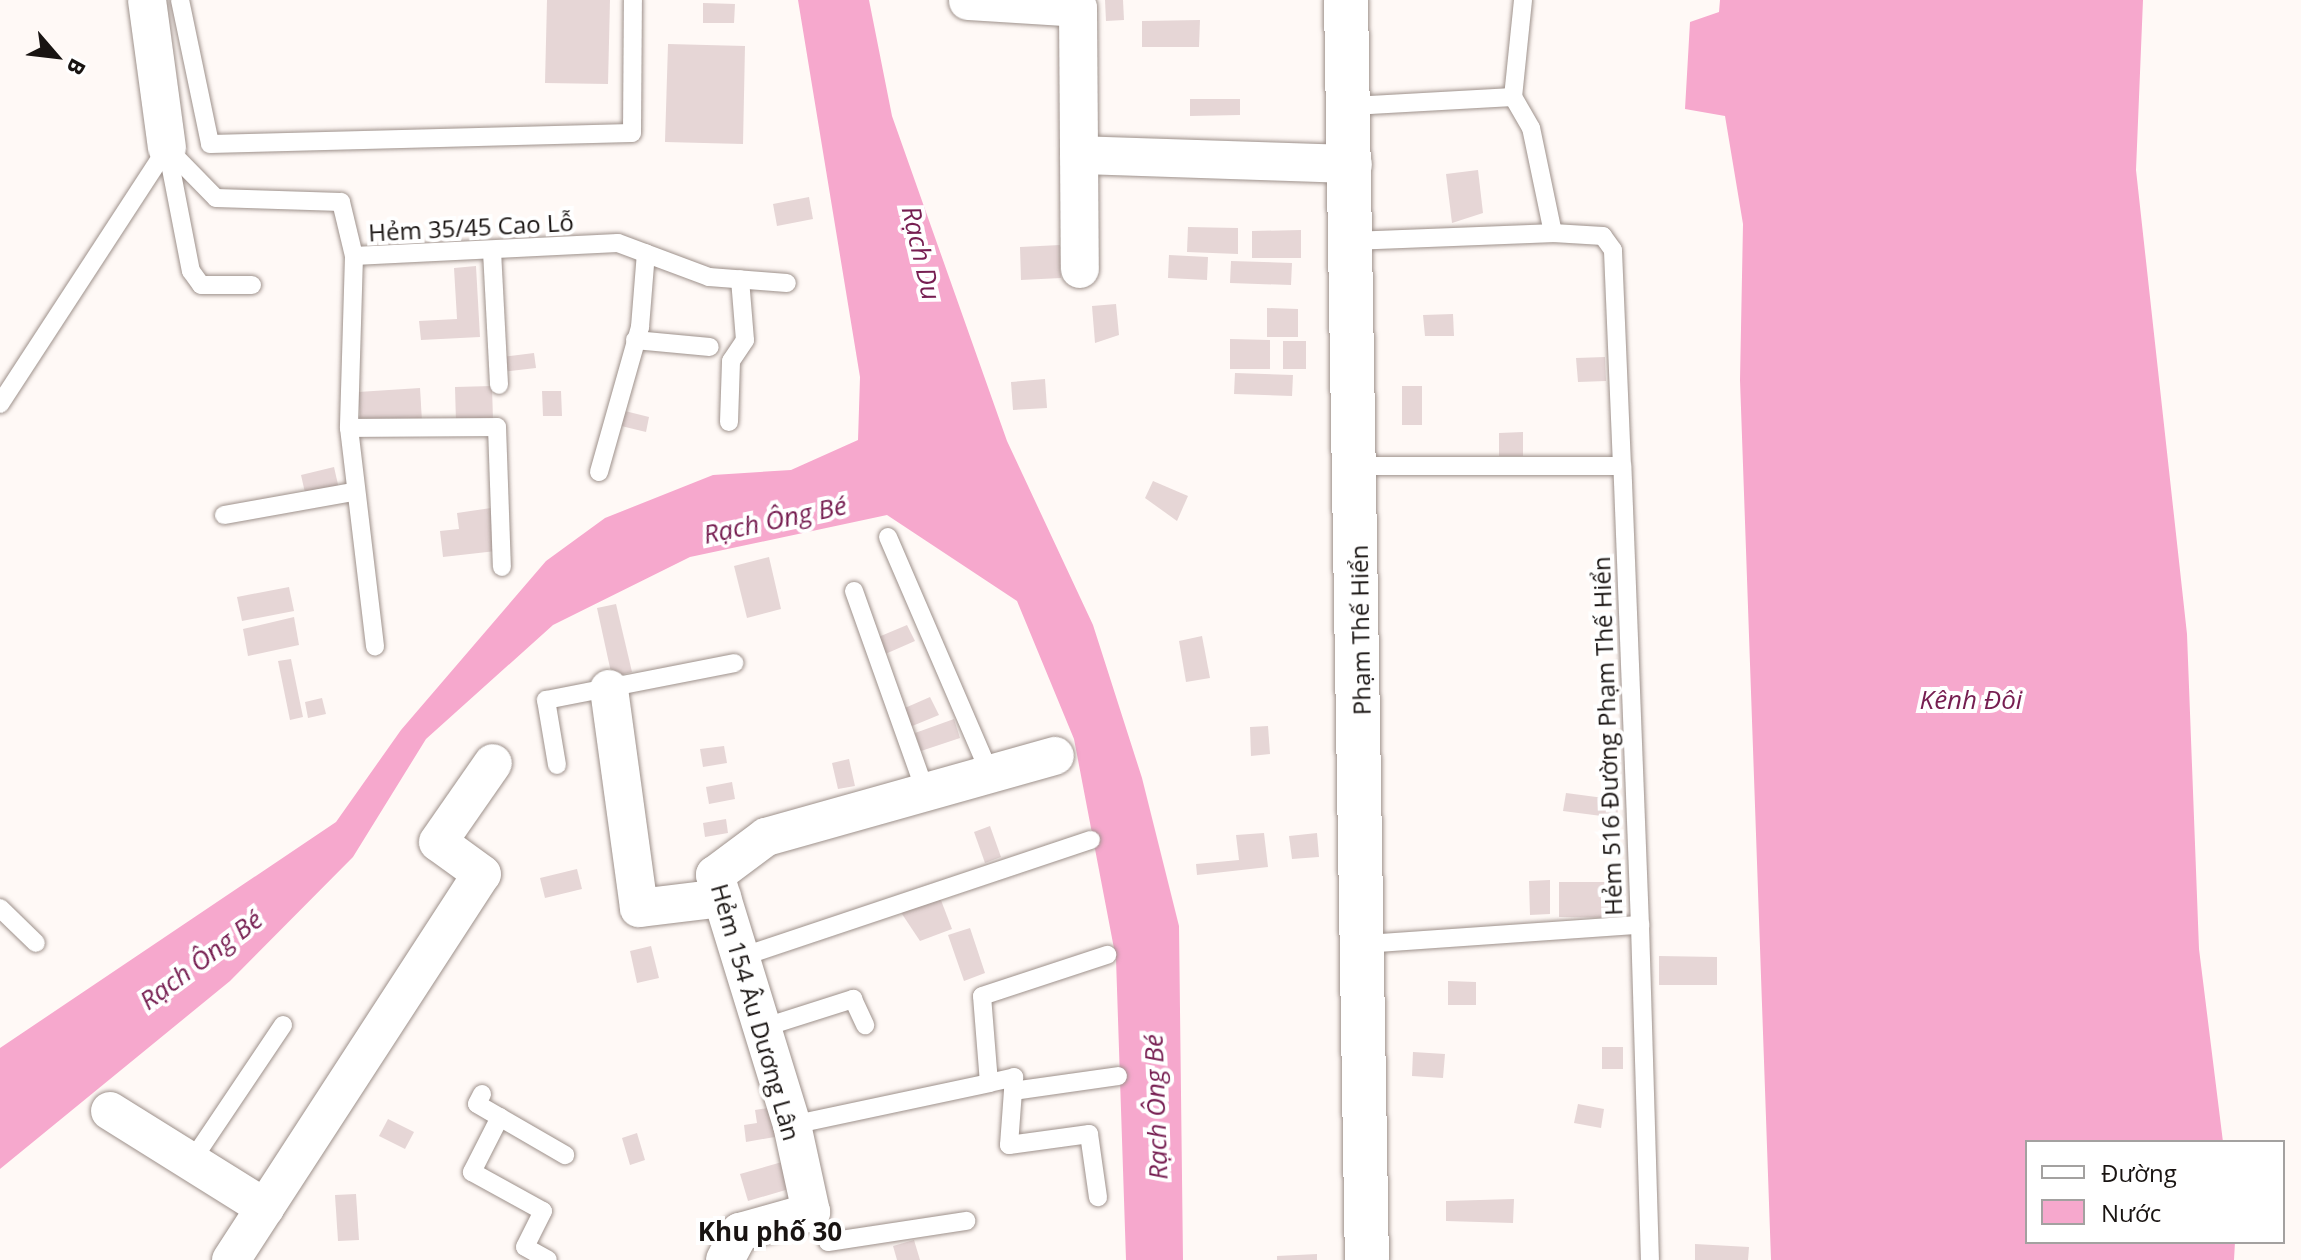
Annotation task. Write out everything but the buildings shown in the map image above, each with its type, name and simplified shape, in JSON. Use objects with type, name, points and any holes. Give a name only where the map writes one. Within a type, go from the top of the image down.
[{"type":"main road","name":"Phạm Thế Hiển","points":[[1346,0],[1353,164],[1367,1260]]},
{"type":"street","points":[[147,0],[167,148]]},
{"type":"street","points":[[968,1],[1078,8],[1080,269]]},
{"type":"street","points":[[1079,155],[1353,164]]},
{"type":"street","points":[[609,689],[639,908],[722,898]]},
{"type":"street","name":"Hẻm 154 Âu Dương Lân","points":[[811,1212],[792,1125],[715,875],[766,837],[1055,756]]},
{"type":"street","points":[[231,1260],[482,874],[438,842],[493,763]]},
{"type":"street","points":[[110,1111],[265,1208]]},
{"type":"street","points":[[725,1260],[740,1232],[811,1212]]},
{"type":"lane","points":[[180,0],[210,144],[632,133],[633,0]]},
{"type":"lane","points":[[1354,241],[1553,233],[1531,128],[1513,97],[1523,0]]},
{"type":"lane","points":[[1352,106],[1513,97]]},
{"type":"lane","name":"Hẻm 35/45 Cao Lỗ","points":[[167,148],[216,198],[341,202],[354,256],[618,243],[709,277],[787,283]]},
{"type":"lane","points":[[167,148],[191,271],[201,285],[252,285]]},
{"type":"lane","points":[[0,404],[167,148]]},
{"type":"lane","name":"Hẻm 516 Đường Phạm Thế Hiển","points":[[1365,944],[1640,925],[1613,250],[1603,236],[1553,233]]},
{"type":"lane","points":[[492,251],[499,385]]},
{"type":"lane","points":[[599,472],[635,340],[646,253]]},
{"type":"lane","points":[[354,256],[349,428],[353,492],[375,646]]},
{"type":"lane","points":[[729,422],[731,361],[745,340],[740,279]]},
{"type":"lane","points":[[635,340],[710,347]]},
{"type":"lane","points":[[349,428],[497,427],[502,567]]},
{"type":"lane","points":[[1358,466],[1622,466]]},
{"type":"lane","points":[[224,515],[353,492]]},
{"type":"lane","points":[[888,537],[991,776]]},
{"type":"lane","points":[[854,591],[926,793]]},
{"type":"lane","points":[[557,765],[546,700],[734,663]]},
{"type":"lane","points":[[741,957],[1091,840]]},
{"type":"lane","points":[[0,908],[36,943]]},
{"type":"lane","points":[[1640,925],[1650,1260]]},
{"type":"lane","points":[[989,1083],[982,996],[1107,955]]},
{"type":"lane","points":[[762,1028],[853,999],[865,1025]]},
{"type":"lane","points":[[191,1162],[283,1025]]},
{"type":"lane","points":[[1013,1091],[1118,1076]]},
{"type":"lane","points":[[792,1125],[1014,1077],[1009,1145],[1089,1134],[1098,1197]]},
{"type":"lane","points":[[482,1094],[477,1104],[565,1155]]},
{"type":"lane","points":[[500,1117],[472,1172],[543,1211],[525,1247],[548,1260]]},
{"type":"lane","points":[[811,1212],[828,1242],[966,1221]]},
{"type":"water","points":[[798,0],[869,0],[892,116],[1007,441],[1093,625],[1142,778],[1179,926],[1183,1260],[1126,1260],[1116,959],[1074,739],[1017,601],[887,515],[690,557],[553,625],[426,739],[353,857],[230,981],[0,1169],[0,1048],[336,822],[401,730],[546,561],[605,518],[713,475],[791,470],[858,440],[860,377]]},
{"type":"water","name":"Kênh Đôi","points":[[1720,0],[2143,0],[2136,170],[2187,634],[2199,949],[2223,1140],[2025,1140],[2025,1244],[2235,1244],[2234,1260],[1771,1260],[1740,380],[1743,224],[1725,116],[1685,109],[1690,22],[1719,12]]},
{"type":"district","name":"Khu phố 30","points":[[770,1232]]},
{"type":"water label","name":"Rạch Du","points":[[921,253]]},
{"type":"water label","name":"Rạch Ông Bé","points":[[775,520]]},
{"type":"water label","name":"Rạch Ông Bé","points":[[201,960]]},
{"type":"water label","name":"Rạch Ông Bé","points":[[1156,1107]]}]
